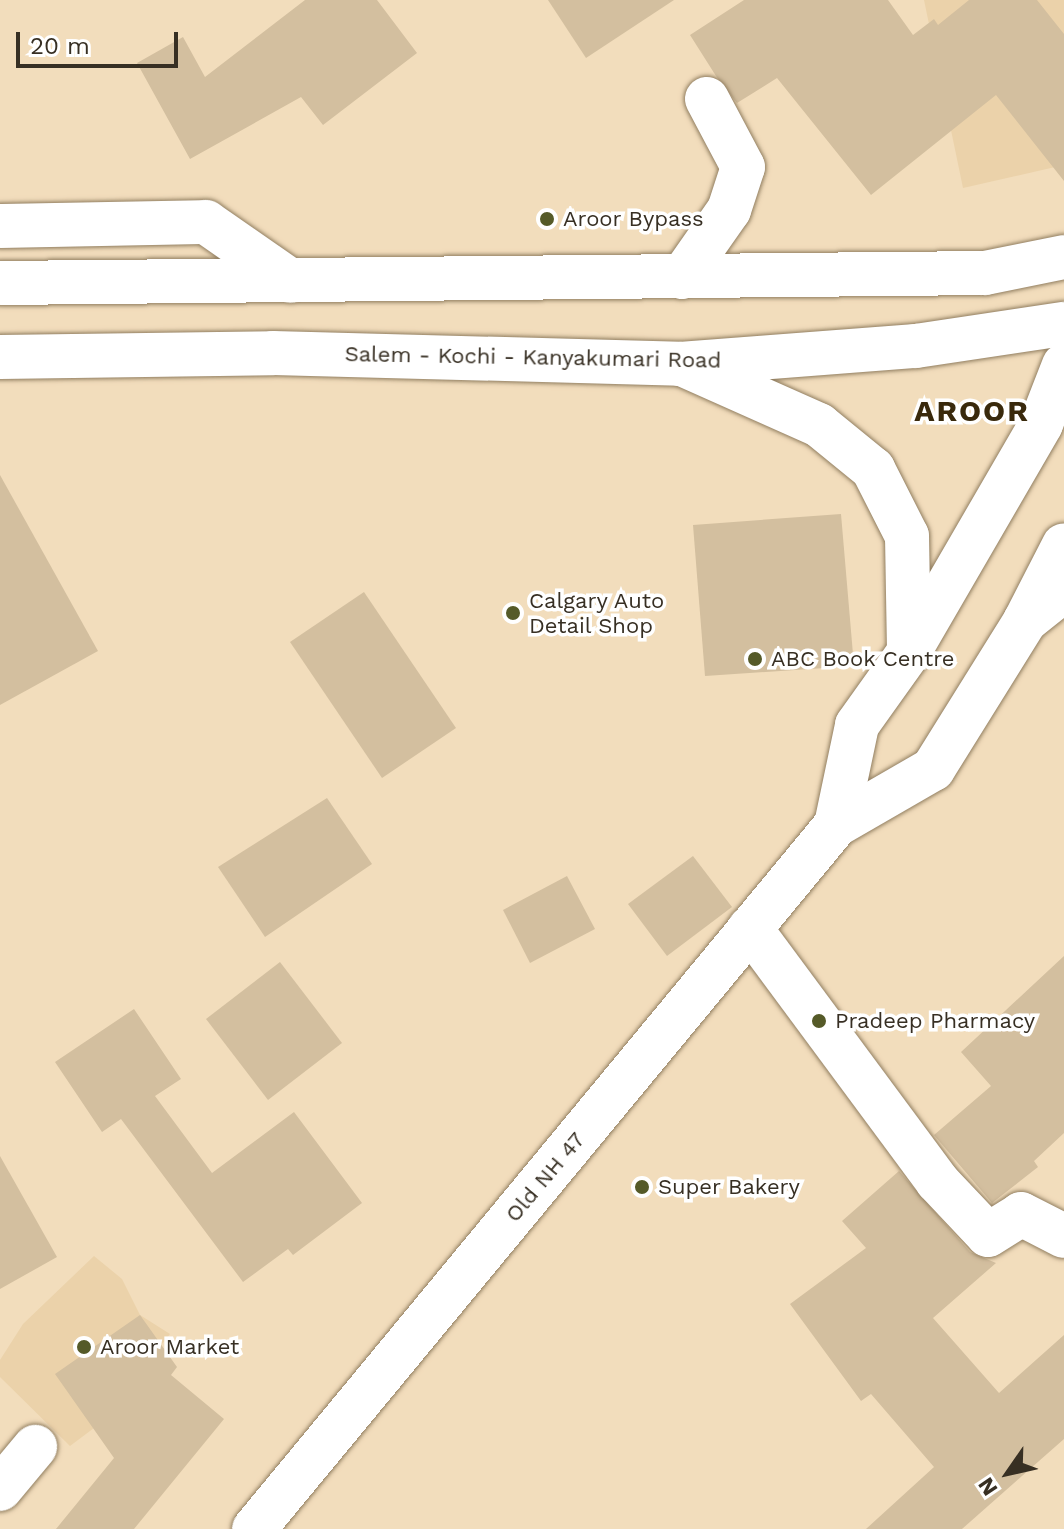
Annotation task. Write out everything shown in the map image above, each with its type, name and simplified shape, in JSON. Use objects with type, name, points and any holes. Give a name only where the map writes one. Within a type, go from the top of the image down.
[{"type":"main road","points":[[682,277],[729,210],[743,167],[707,99]]},
{"type":"main road","points":[[0,226],[206,222],[291,281]]},
{"type":"main road","points":[[0,283],[985,273],[1064,257]]},
{"type":"main road","name":"Salem - Kochi - Kanyakumari Road","points":[[0,357],[273,353],[680,364],[916,346],[1064,324]]},
{"type":"main road","points":[[680,364],[819,425],[873,469],[907,536],[909,652]]},
{"type":"main road","points":[[836,825],[857,725],[909,652],[1041,424],[1064,365]]},
{"type":"main road","points":[[836,825],[933,769],[1025,621],[1064,545]]},
{"type":"main road","points":[[1025,621],[1064,590]]},
{"type":"main road","name":"Old NH 47","points":[[254,1529],[836,825]]},
{"type":"main road","points":[[750,928],[937,1181],[988,1235],[1021,1214],[1064,1236]]},
{"type":"main road","points":[[0,1489],[35,1447]]},
{"type":"shaded area","points":[[924,0],[1064,0],[1064,165],[963,188]]},
{"type":"shaded area","name":"Aroor Market","points":[[94,1256],[122,1279],[140,1315],[170,1334],[94,1428],[70,1446],[0,1377],[0,1360],[23,1324]]},
{"type":"building","points":[[305,0],[377,0],[417,53],[323,125],[301,97],[190,159],[137,63],[183,37],[205,77]]},
{"type":"building","points":[[548,0],[674,0],[586,58]]},
{"type":"building","points":[[744,0],[888,0],[913,35],[934,19],[938,25],[969,0],[1037,0],[1064,34],[1064,181],[996,95],[871,195],[777,78],[737,103],[716,76],[690,35]]},
{"type":"building","points":[[0,475],[98,651],[0,705]]},
{"type":"building","points":[[841,514],[854,666],[705,676],[693,525]]},
{"type":"building","points":[[364,592],[456,728],[382,778],[290,642]]},
{"type":"building","points":[[327,798],[372,864],[265,937],[218,867]]},
{"type":"building","points":[[693,856],[732,907],[667,956],[628,904]]},
{"type":"building","points":[[567,876],[595,929],[530,963],[503,910]]},
{"type":"building","points":[[1064,956],[1064,1133],[1034,1161],[1038,1167],[992,1203],[934,1135],[991,1086],[961,1052]]},
{"type":"building","points":[[280,962],[342,1043],[268,1100],[206,1019]]},
{"type":"building","points":[[134,1009],[181,1079],[155,1096],[212,1173],[294,1112],[362,1203],[293,1255],[288,1249],[243,1282],[121,1119],[102,1132],[55,1062]]},
{"type":"building","points":[[0,1156],[57,1257],[0,1289]]},
{"type":"building","points":[[899,1171],[970,1252],[996,1263],[933,1318],[999,1393],[1064,1335],[1064,1439],[962,1529],[866,1529],[934,1467],[871,1394],[861,1401],[790,1304],[866,1248],[842,1221]]},
{"type":"building","points":[[140,1315],[177,1367],[171,1375],[224,1419],[134,1529],[56,1529],[114,1458],[55,1374]]},
{"type":"place","name":"Aroor Bypass","points":[[547,219]]},
{"type":"place","name":"Calgary Auto Detail Shop","points":[[513,613]]},
{"type":"place","name":"ABC Book Centre","points":[[755,659]]},
{"type":"place","name":"Pradeep Pharmacy","points":[[819,1021]]},
{"type":"place","name":"Super Bakery","points":[[642,1187]]},
{"type":"place","name":"Aroor Market","points":[[84,1347]]},
{"type":"district","name":"AROOR","points":[[972,411]]}]
